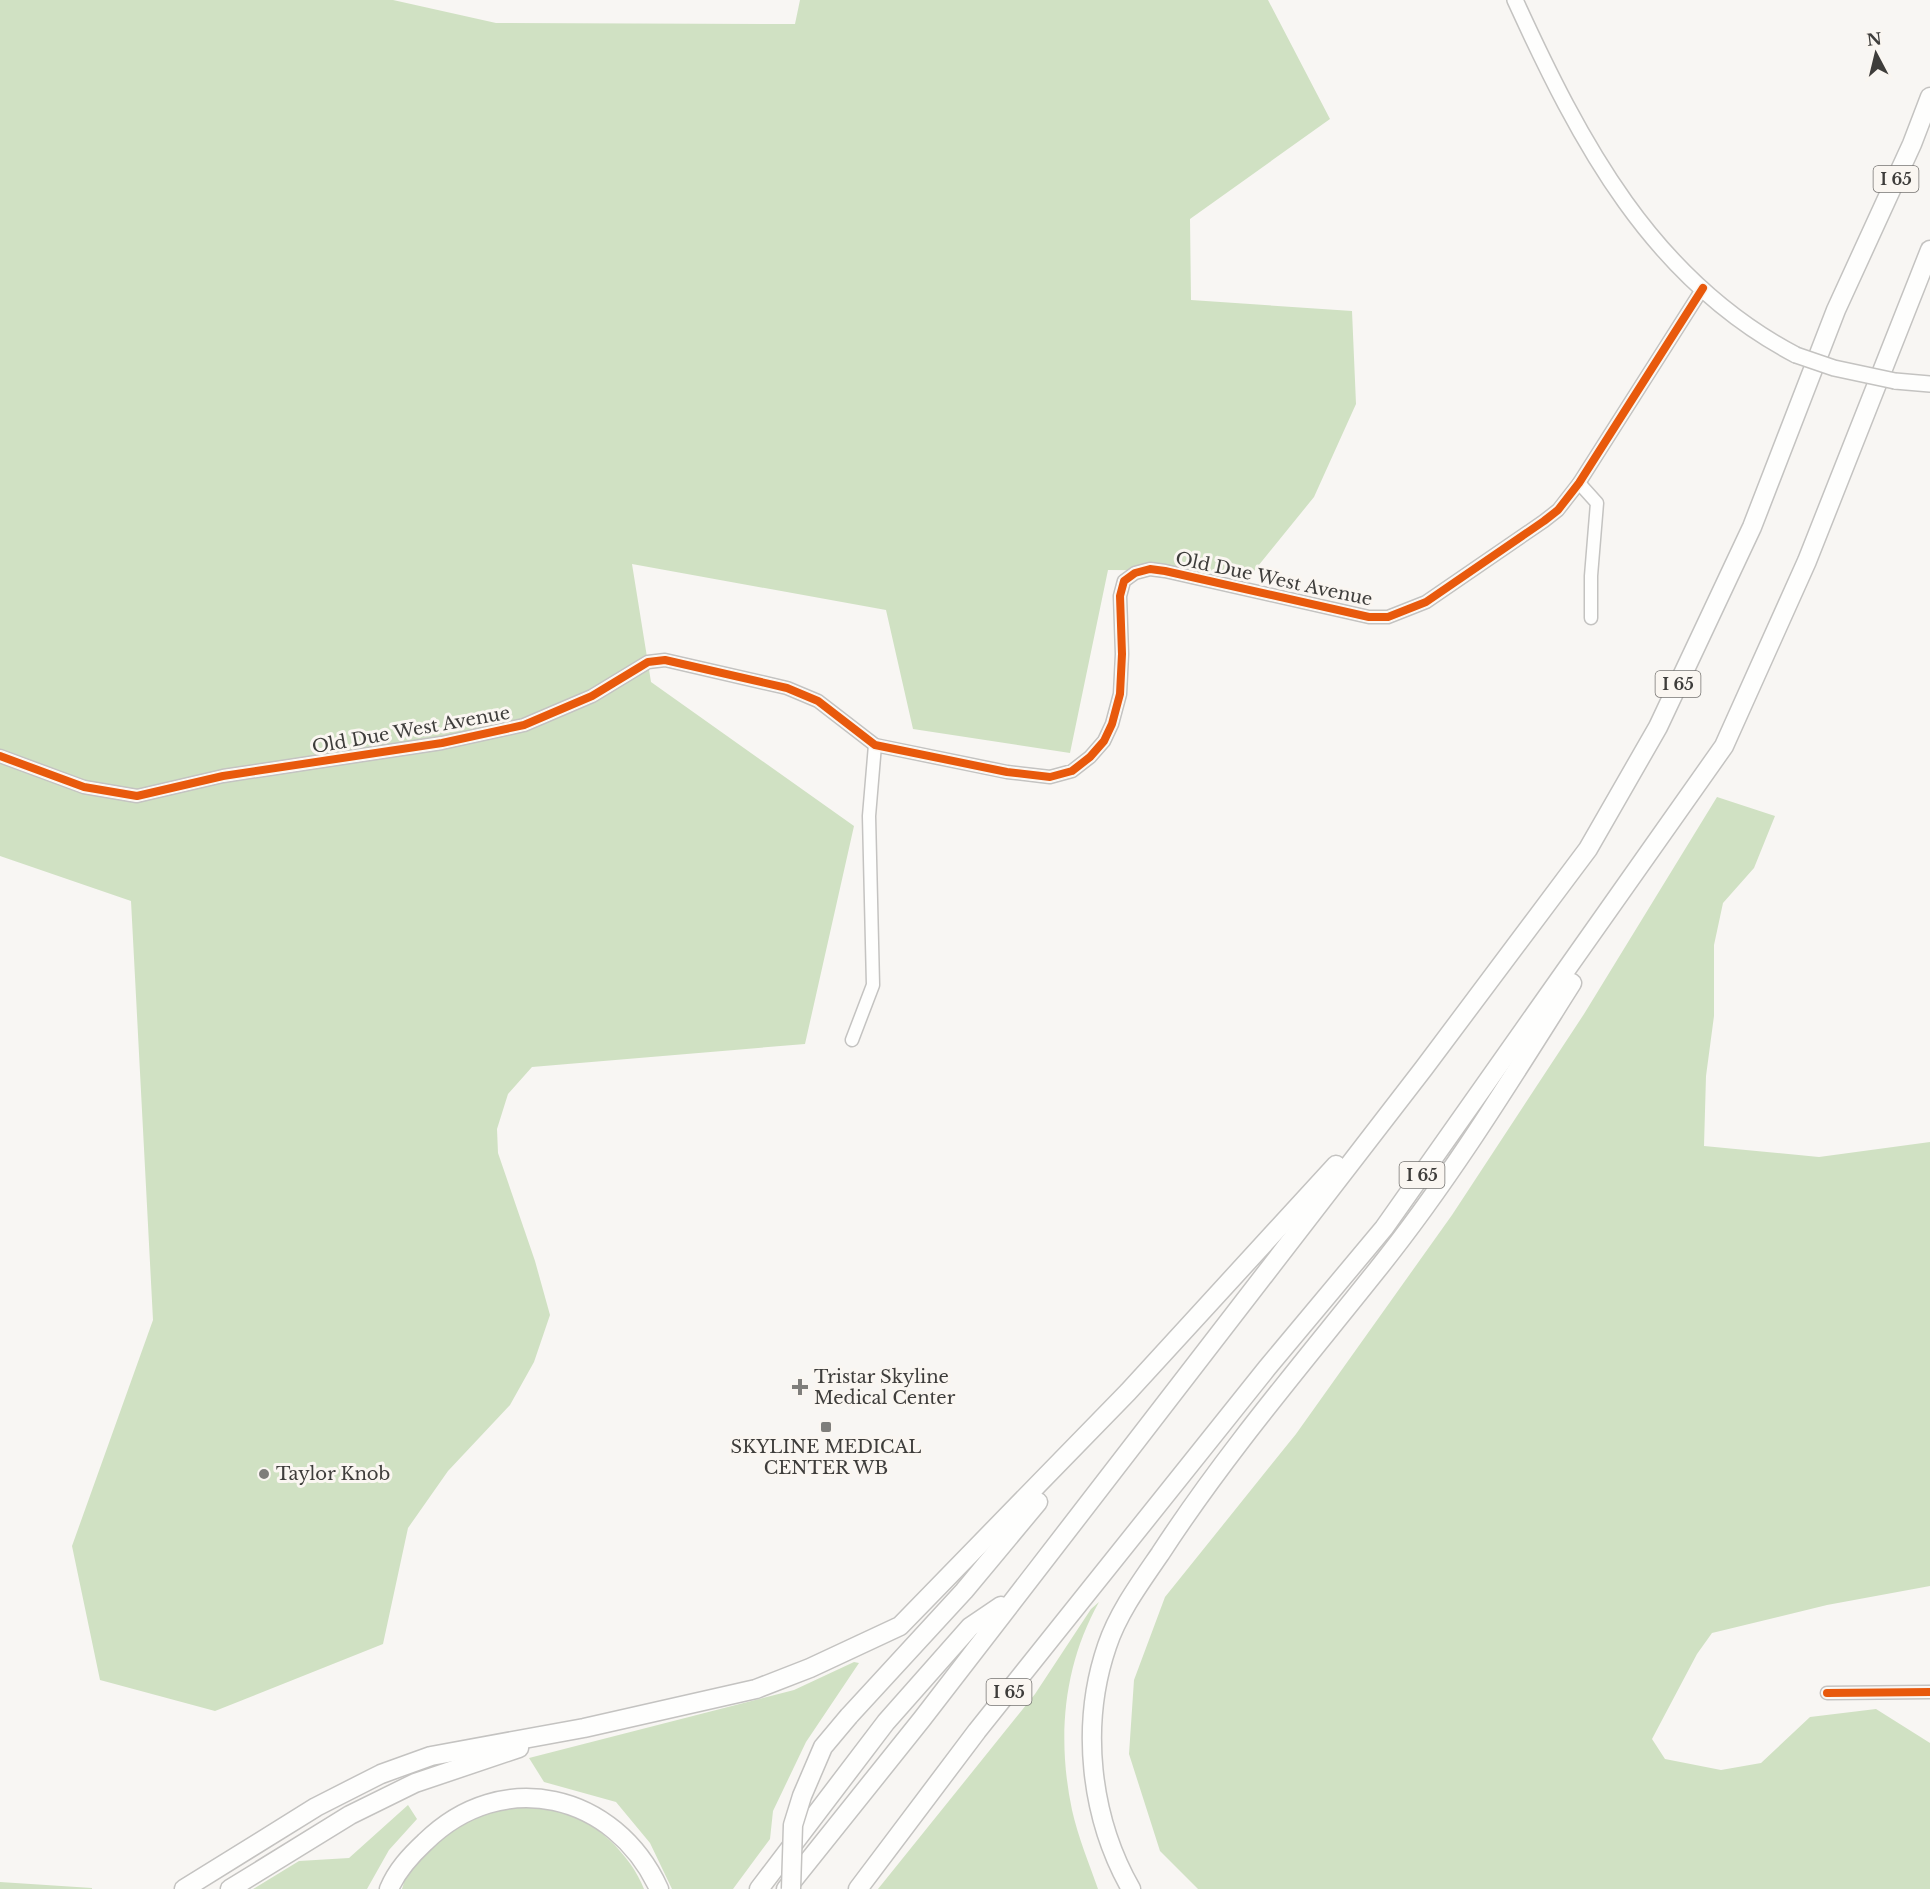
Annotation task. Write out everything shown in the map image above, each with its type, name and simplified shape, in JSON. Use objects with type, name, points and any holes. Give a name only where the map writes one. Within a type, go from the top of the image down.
[{"type":"highway","name":"I 65","points":[[788,1889],[1424,1068],[1588,849],[1658,727],[1752,527],[1836,310],[1912,144],[1930,97]]},
{"type":"highway","name":"I 65","points":[[858,1889],[977,1731],[1252,1387],[1384,1228],[1724,746],[1807,561],[1930,250]]},
{"type":"highway","points":[[1131,1889],[1102,1818],[1092,1753],[1093,1709],[1098,1675],[1118,1619],[1180,1523],[1445,1182],[1662,836]]},
{"type":"highway","points":[[184,1889],[316,1807],[381,1774],[431,1756],[584,1728],[756,1689],[810,1668],[900,1626],[1128,1392],[1424,1068]]},
{"type":"highway","points":[[788,1889],[794,1825],[802,1796],[823,1747],[964,1592],[1128,1392]]},
{"type":"highway","points":[[759,1889],[885,1722],[970,1627],[1013,1599]]},
{"type":"highway","points":[[230,1889],[350,1815],[415,1783],[584,1728]]},
{"type":"highway","points":[[389,1889],[404,1863],[447,1823],[492,1803],[542,1797],[567,1802],[606,1821],[640,1857],[659,1889]]},
{"type":"main road","points":[[1515,0],[1559,93],[1633,216],[1665,253],[1738,320],[1796,355],[1834,368],[1895,381],[1930,384]]},
{"type":"street","name":"Old Due West Avenue","points":[[0,756],[84,787],[136,795],[223,776],[442,743],[524,725],[592,696],[648,662],[665,660],[787,688],[818,701],[875,745],[1007,772],[1050,777],[1072,771],[1090,757],[1104,741],[1112,724],[1120,694],[1122,654],[1120,596],[1124,581],[1135,573],[1150,569],[1165,571],[1369,617],[1388,617],[1426,602],[1558,510],[1579,483],[1703,288]]},
{"type":"street","points":[[1579,483],[1597,503],[1590,618]]},
{"type":"street","points":[[852,1040],[873,984],[869,816],[875,745]]},
{"type":"street","points":[[1827,1693],[1930,1692]]},
{"type":"green space","points":[[0,0],[393,0],[496,23],[795,24],[800,0],[1268,0],[1330,119],[1190,219],[1191,300],[1352,311],[1356,404],[1314,497],[1254,571],[1108,570],[1070,753],[913,729],[886,610],[632,564],[651,682],[854,826],[805,1044],[532,1067],[508,1094],[497,1129],[498,1153],[535,1261],[550,1315],[534,1362],[510,1405],[448,1471],[408,1528],[383,1644],[215,1711],[100,1680],[72,1546],[153,1320],[131,901],[0,856]]},
{"type":"green space","points":[[1717,797],[1775,816],[1754,868],[1723,903],[1714,945],[1714,1016],[1706,1076],[1704,1146],[1819,1157],[1930,1142],[1930,1586],[1827,1605],[1712,1633],[1697,1654],[1652,1739],[1665,1759],[1721,1770],[1761,1763],[1810,1717],[1876,1709],[1930,1743],[1930,1889],[1198,1889],[1160,1851],[1129,1754],[1134,1680],[1165,1597],[1296,1434],[1452,1215],[1584,1014]]},
{"type":"green space","points":[[1099,1602],[1077,1652],[1066,1703],[1064,1730],[1067,1783],[1072,1810],[1098,1889],[878,1889],[1035,1694],[1091,1609]]},
{"type":"green space","points":[[854,1662],[859,1663],[806,1742],[773,1811],[770,1839],[733,1889],[672,1889],[650,1843],[616,1802],[544,1782],[529,1758],[794,1690]]},
{"type":"green space","points":[[525,1804],[553,1808],[571,1814],[597,1830],[621,1851],[644,1889],[402,1889],[420,1854],[434,1840],[468,1820],[486,1813]]},
{"type":"green space","points":[[408,1805],[417,1819],[389,1850],[367,1889],[253,1889],[299,1861],[349,1858]]},
{"type":"green space","points":[[0,1882],[92,1888],[92,1889],[0,1889]]},
{"type":"cycle path","points":[[0,756],[84,787],[137,796],[223,776],[442,743],[524,725],[592,696],[648,662],[665,660],[787,688],[818,701],[875,745],[1007,772],[1050,777],[1072,771],[1090,757],[1104,741],[1112,724],[1120,694],[1122,654],[1120,596],[1124,581],[1135,573],[1150,569],[1165,571],[1369,617],[1388,617],[1426,602],[1558,510],[1579,483],[1703,288]]},
{"type":"cycle path","points":[[1827,1693],[1930,1692]]},
{"type":"place","name":"Tristar Skyline Medical Center","points":[[800,1387]]},
{"type":"place","name":"SKYLINE MEDICAL CENTER WB","points":[[826,1427]]},
{"type":"place","name":"Taylor Knob","points":[[264,1474]]}]
